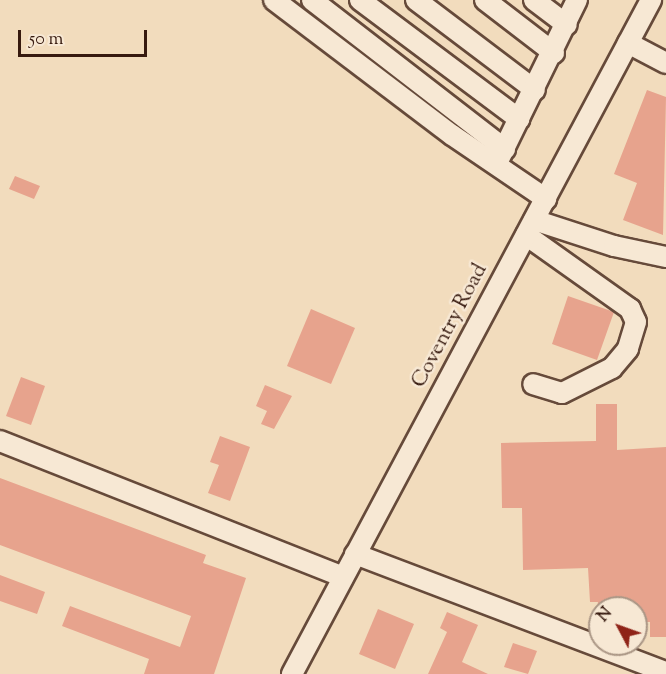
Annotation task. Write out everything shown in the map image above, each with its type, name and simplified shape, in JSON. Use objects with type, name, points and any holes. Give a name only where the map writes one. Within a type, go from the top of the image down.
[{"type":"street","points":[[274,0],[500,157]]},
{"type":"street","points":[[312,0],[500,157],[546,199]]},
{"type":"street","points":[[360,0],[519,119]]},
{"type":"street","points":[[416,0],[535,90]]},
{"type":"street","points":[[485,0],[554,53]]},
{"type":"street","points":[[534,0],[567,25]]},
{"type":"street","points":[[500,157],[554,53],[578,0]]},
{"type":"street","name":"Coventry Road","points":[[292,674],[651,0]]},
{"type":"street","points":[[628,43],[666,63]]},
{"type":"street","points":[[530,228],[666,256]]},
{"type":"street","points":[[530,228],[630,309],[636,322],[628,349],[612,368],[562,393],[533,384]]},
{"type":"street","points":[[0,441],[343,577]]},
{"type":"street","points":[[355,554],[666,672]]},
{"type":"building","points":[[647,90],[666,97],[663,235],[623,220],[637,183],[614,174]]},
{"type":"building","points":[[15,176],[40,186],[34,199],[9,189]]},
{"type":"building","points":[[568,296],[614,312],[597,360],[552,344]]},
{"type":"building","points":[[311,309],[355,328],[331,384],[287,366]]},
{"type":"building","points":[[21,377],[45,386],[31,425],[6,416]]},
{"type":"building","points":[[265,385],[292,396],[274,429],[261,424],[267,411],[256,406]]},
{"type":"building","points":[[596,404],[617,404],[617,450],[666,447],[666,637],[650,637],[648,596],[590,596],[588,568],[523,570],[522,508],[502,508],[501,443],[596,441]]},
{"type":"building","points":[[220,436],[250,447],[230,501],[208,493],[219,465],[210,462]]},
{"type":"building","points":[[0,478],[206,555],[203,563],[246,578],[214,674],[144,674],[149,659],[62,626],[70,606],[180,647],[191,616],[0,545]]},
{"type":"building","points":[[0,575],[45,592],[37,614],[0,601]]},
{"type":"building","points":[[378,609],[414,624],[395,669],[359,654]]},
{"type":"building","points":[[447,612],[478,625],[462,662],[488,674],[428,674],[447,632],[440,628]]},
{"type":"building","points":[[513,643],[537,651],[528,674],[504,667]]}]
